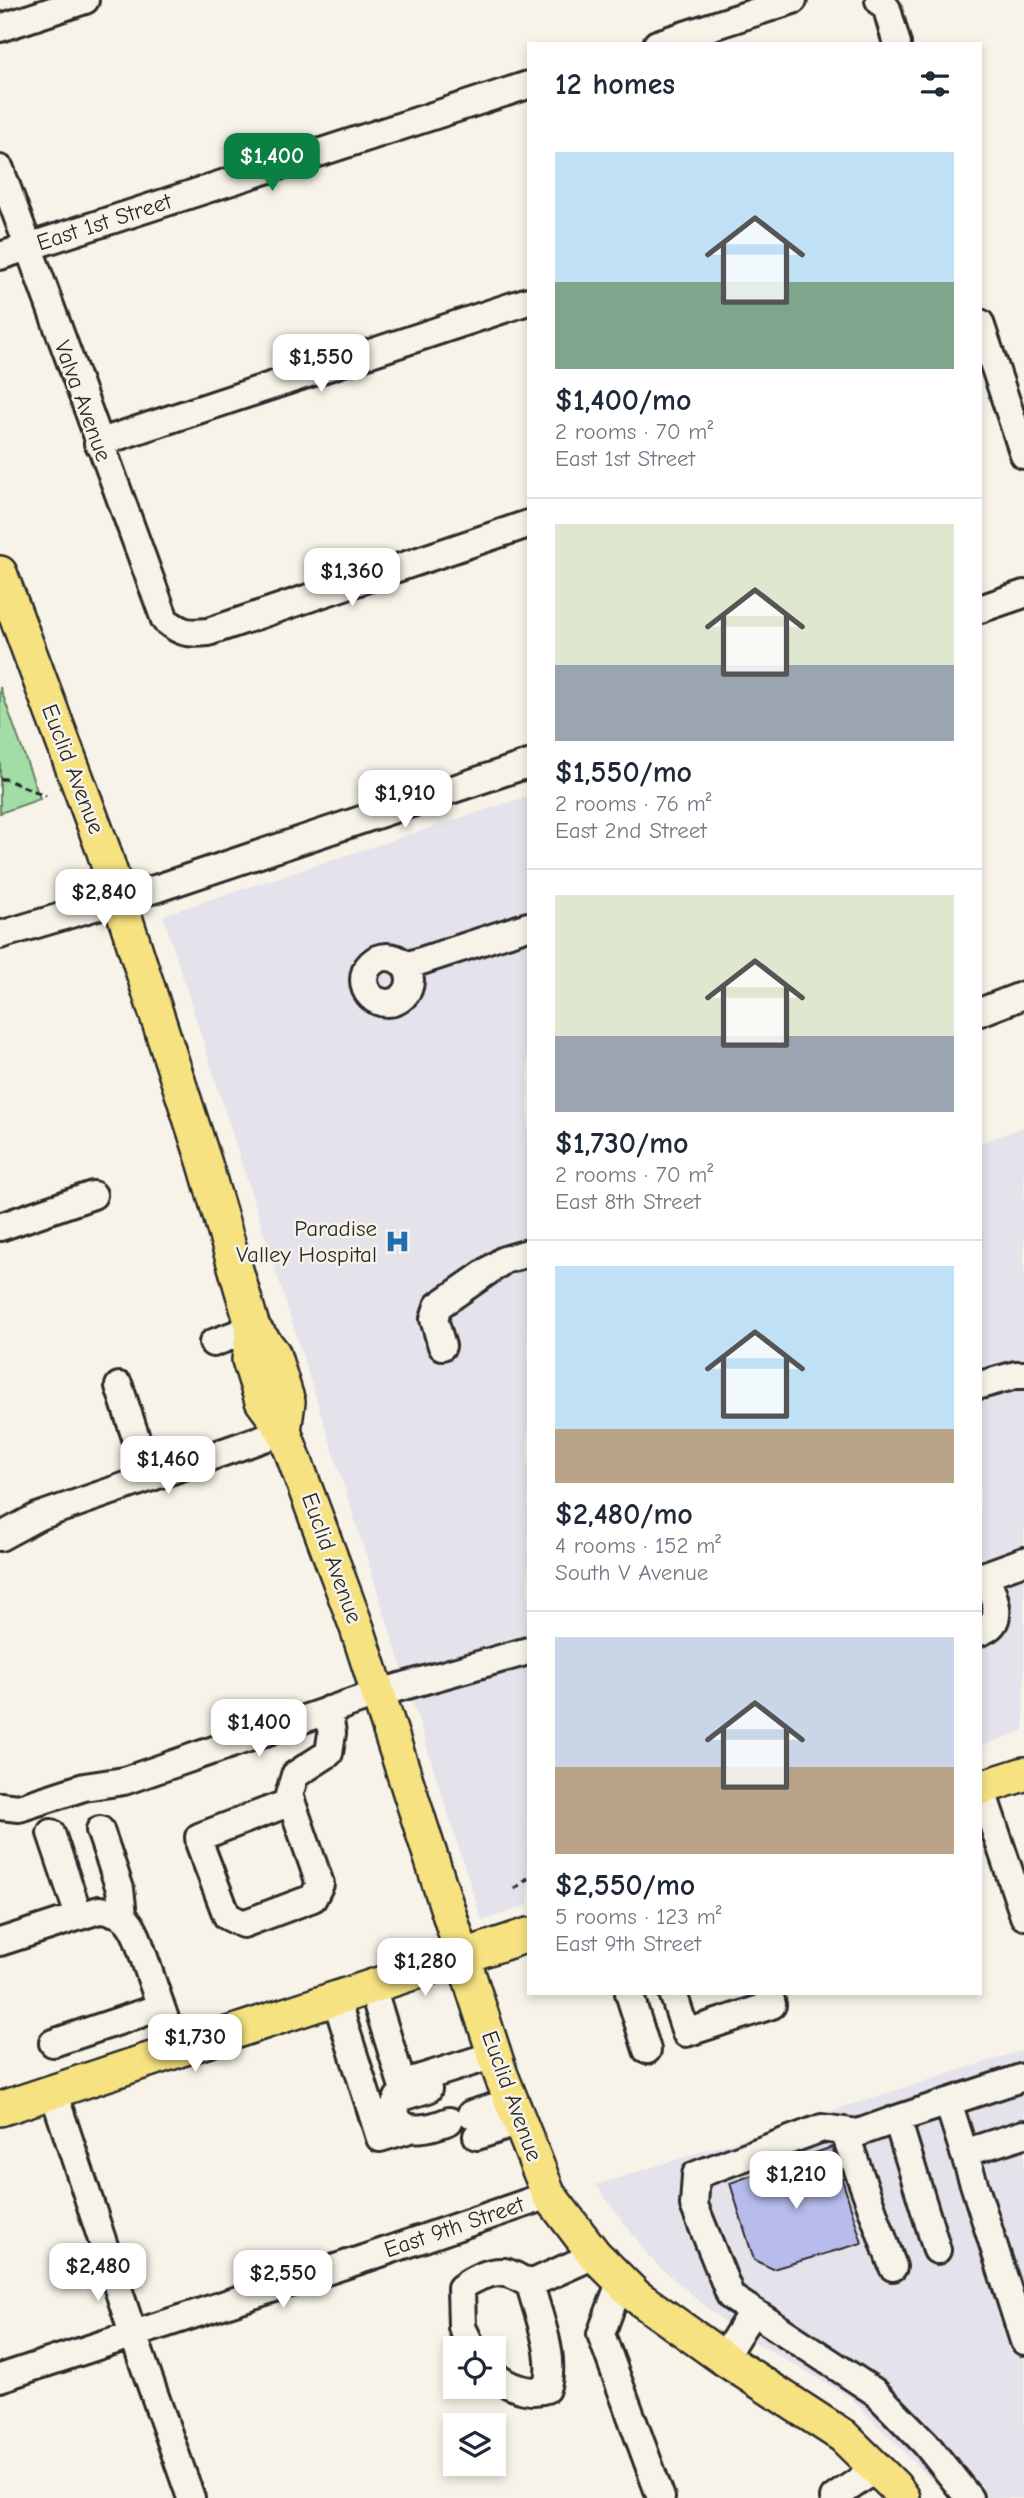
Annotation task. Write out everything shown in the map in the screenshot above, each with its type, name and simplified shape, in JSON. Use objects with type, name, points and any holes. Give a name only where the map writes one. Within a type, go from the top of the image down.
[{"type":"main road","name":"Euclid Avenue","points":[[0,573],[103,849],[205,1164],[253,1328],[273,1353],[289,1402],[284,1431],[358,1628],[494,2055],[550,2194],[595,2255],[636,2296],[723,2358],[843,2436],[877,2468],[903,2498]]},
{"type":"main road","points":[[982,1764],[1024,1750]]},
{"type":"main road","points":[[982,1787],[1024,1773]]},
{"type":"main road","points":[[0,2109],[527,1935]]},
{"type":"street","points":[[0,28],[85,0]]},
{"type":"street","points":[[663,42],[793,0]]},
{"type":"street","points":[[879,0],[887,9],[896,42]]},
{"type":"street","name":"East 1st Street","points":[[0,256],[527,85]]},
{"type":"street","name":"Valva Avenue","points":[[0,169],[98,443],[165,620],[175,628],[191,634],[208,632],[527,524]]},
{"type":"street","points":[[98,443],[527,301]]},
{"type":"street","points":[[982,336],[987,370],[1024,455]]},
{"type":"street","points":[[982,608],[1024,594]]},
{"type":"street","points":[[0,935],[118,900],[527,764]]},
{"type":"street","points":[[408,975],[527,926]]},
{"type":"street","points":[[408,975],[527,943]]},
{"type":"street","points":[[375,948],[392,957],[408,975],[404,995],[398,1000],[383,1003],[369,995],[363,981],[375,948]]},
{"type":"street","points":[[982,1011],[1024,995]]},
{"type":"street","points":[[0,1227],[93,1195]]},
{"type":"street","points":[[442,1346],[434,1319],[438,1306],[504,1260],[527,1253]]},
{"type":"street","points":[[213,1343],[253,1328]]},
{"type":"street","points":[[982,1384],[1024,1375]]},
{"type":"street","points":[[119,1386],[149,1478]]},
{"type":"street","points":[[0,1537],[37,1517],[284,1431]]},
{"type":"street","points":[[982,1631],[996,1620],[998,1609],[983,1576],[1024,1561]]},
{"type":"street","points":[[0,1806],[19,1808],[84,1787],[124,1781],[379,1693],[527,1651]]},
{"type":"street","points":[[291,1802],[199,1836],[227,1916],[233,1921],[243,1924],[313,1898],[317,1893],[320,1885],[289,1795],[295,1775],[329,1753],[332,1733],[328,1710]]},
{"type":"street","points":[[982,1794],[1024,1916]]},
{"type":"street","points":[[100,1830],[120,1889],[123,1915]]},
{"type":"street","points":[[51,1833],[79,1916]]},
{"type":"street","points":[[0,1942],[99,1910],[113,1910],[123,1915],[137,1937],[176,2051]]},
{"type":"street","points":[[372,1987],[402,2084]]},
{"type":"street","points":[[630,1995],[647,2050]]},
{"type":"street","points":[[674,1995],[686,2033],[772,2005],[770,1995]]},
{"type":"street","points":[[336,1999],[380,2138],[410,2129],[466,2124],[515,2112]]},
{"type":"street","points":[[53,2043],[161,2007]]},
{"type":"street","points":[[366,2094],[494,2055]]},
{"type":"street","points":[[410,2129],[400,2124],[395,2114],[398,2098],[430,2088],[437,2073]]},
{"type":"street","points":[[969,2498],[926,2444],[876,2392],[731,2297],[694,2205],[696,2175],[822,2128],[858,2133],[1024,2077]]},
{"type":"street","points":[[53,2091],[133,2334],[191,2498]]},
{"type":"street","points":[[948,2102],[1024,2342]]},
{"type":"street","points":[[897,2119],[937,2250]]},
{"type":"street","points":[[845,2131],[893,2267]]},
{"type":"street","points":[[964,2153],[1024,2134]]},
{"type":"street","name":"East 9th Street","points":[[0,2378],[369,2257],[550,2194]]},
{"type":"street","points":[[466,2336],[462,2327],[461,2288],[469,2282],[485,2275],[505,2272],[530,2284],[595,2255]]},
{"type":"street","points":[[621,2280],[601,2334],[661,2498]]},
{"type":"street","points":[[506,2382],[535,2393],[545,2389],[550,2377],[548,2354],[530,2284]]},
{"type":"street","points":[[723,2358],[752,2312]]},
{"type":"street","points":[[835,2498],[877,2468]]},
{"type":"path","points":[[0,779],[46,796]]},
{"type":"path","points":[[513,1889],[527,1879]]},
{"type":"shaded area","name":"Paradise Valley Hospital","points":[[527,796],[527,1905],[482,1921],[163,915]]},
{"type":"shaded area","points":[[1024,1127],[1024,1731],[982,1745],[982,1142]]},
{"type":"shaded area","points":[[1024,2050],[1024,2498],[949,2498],[850,2397],[731,2328],[651,2259],[596,2185]]},
{"type":"green space","points":[[0,687],[40,799],[0,813]]},
{"type":"building","points":[[832,2147],[862,2243],[773,2269],[754,2260],[730,2183]]},
{"type":"place","name":"Paradise Valley Hospital","points":[[397,1241]]}]
